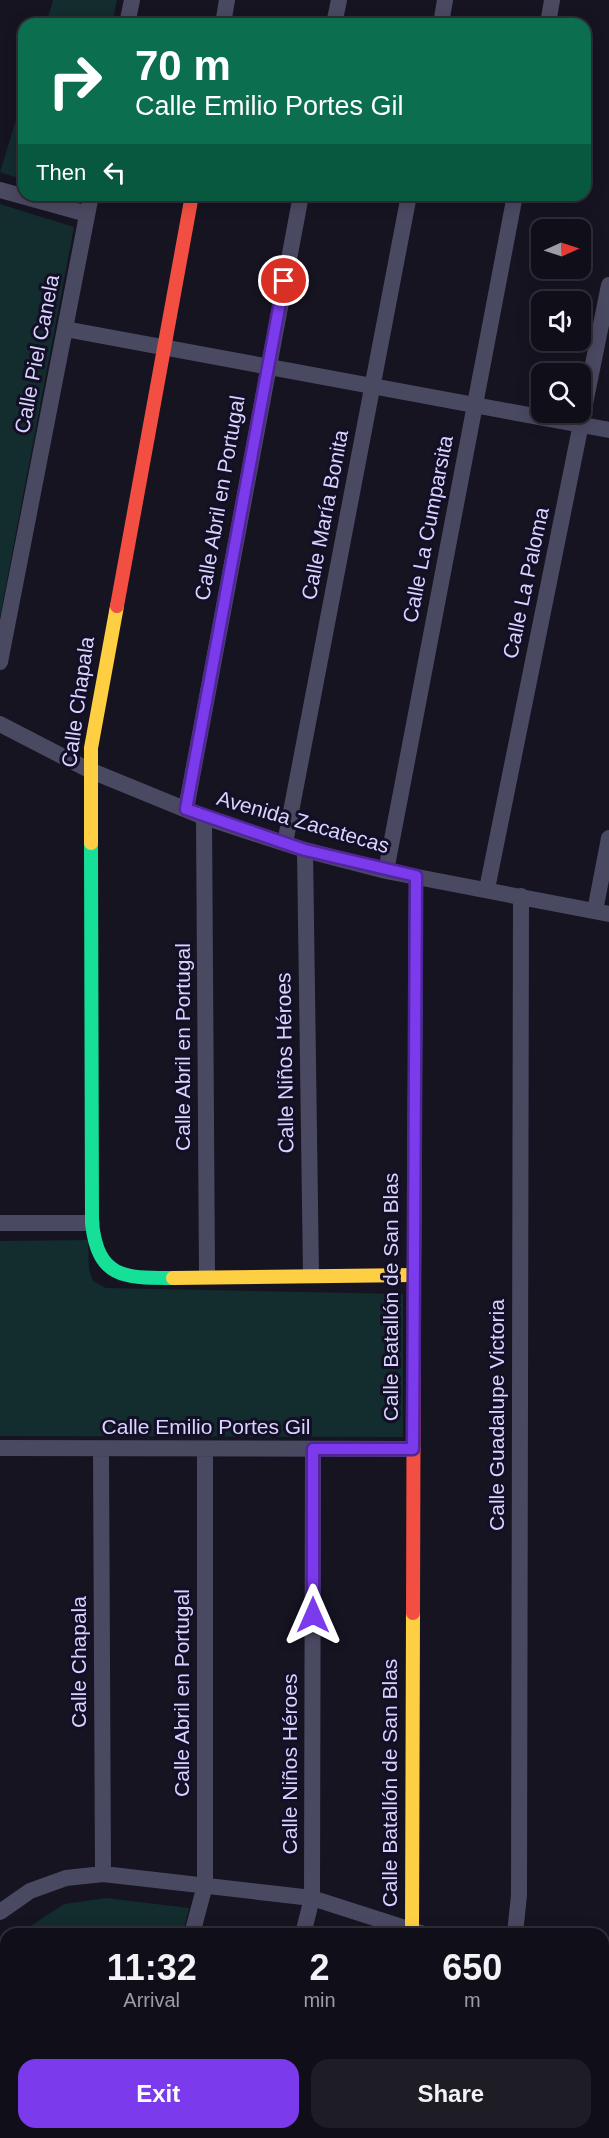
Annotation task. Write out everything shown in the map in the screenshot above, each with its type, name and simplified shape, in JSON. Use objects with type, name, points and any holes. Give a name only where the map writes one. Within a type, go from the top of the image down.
[{"type":"street","points":[[128,18],[132,0]]},
{"type":"street","points":[[224,18],[227,0]]},
{"type":"street","points":[[335,18],[339,0]]},
{"type":"street","points":[[442,18],[445,0]]},
{"type":"street","points":[[549,18],[552,0]]},
{"type":"street","points":[[0,190],[18,195]]},
{"type":"street","points":[[40,201],[87,214]]},
{"type":"street","name":"Calle Piel Canela","points":[[0,662],[90,201]]},
{"type":"street","name":"Calle Chapala","points":[[191,201],[93,730],[89,770],[94,1246],[100,1261],[109,1270],[122,1276],[414,1275]]},
{"type":"street","name":"Calle Abril en Portugal","points":[[186,809],[267,366],[300,201]]},
{"type":"street","name":"Calle María Bonita","points":[[285,843],[408,201]]},
{"type":"street","name":"Calle La Cumparsita","points":[[386,871],[514,201]]},
{"type":"street","name":"Calle La Paloma","points":[[487,889],[609,285]]},
{"type":"street","points":[[66,328],[609,430]]},
{"type":"street","name":"Avenida Zacatecas","points":[[0,724],[89,770],[204,817],[305,850],[386,871],[602,912]]},
{"type":"street","name":"Calle Abril en Portugal","points":[[204,817],[207,1276]]},
{"type":"street","points":[[602,912],[609,838]]},
{"type":"street","name":"Calle Niños Héroes","points":[[305,850],[310,1275]]},
{"type":"street","name":"Calle Batallón de San Blas","points":[[415,1928],[413,1449],[416,876]]},
{"type":"street","name":"Calle Guadalupe Victoria","points":[[516,1928],[519,1895],[521,896]]},
{"type":"street","points":[[0,1223],[92,1222]]},
{"type":"street","name":"Calle Emilio Portes Gil","points":[[0,1448],[413,1449]]},
{"type":"street","name":"Calle Niños Héroes","points":[[304,1928],[312,1898],[313,1449]]},
{"type":"street","name":"Calle Chapala","points":[[101,1450],[103,1874]]},
{"type":"street","name":"Calle Abril en Portugal","points":[[194,1928],[205,1885],[205,1450]]},
{"type":"street","points":[[0,1912],[30,1891],[66,1878],[103,1874],[312,1898],[403,1928]]},
{"type":"green space","points":[[53,0],[117,0],[113,18],[48,18]]},
{"type":"green space","points":[[18,114],[18,178],[0,172]]},
{"type":"green space","points":[[0,204],[74,227],[0,617]]},
{"type":"green space","points":[[88,1240],[89,1270],[93,1281],[106,1288],[403,1294],[403,1437],[0,1436],[0,1241]]},
{"type":"green space","points":[[106,1898],[189,1908],[184,1928],[28,1928],[64,1904]]},
{"type":"traffic: fast","points":[[91,843],[92,1223],[95,1241],[100,1255],[117,1272],[141,1277],[173,1278]]},
{"type":"traffic: fast","points":[[414,1277],[416,876]]},
{"type":"traffic: slow","points":[[91,843],[91,748],[117,606]]},
{"type":"traffic: slow","points":[[173,1278],[414,1275]]},
{"type":"traffic: slow","points":[[412,1928],[413,1613]]},
{"type":"traffic: jam","points":[[117,606],[191,201]]},
{"type":"traffic: jam","points":[[413,1613],[414,1277]]},
{"type":"route","points":[[284,281],[186,809],[305,850],[386,871],[416,876],[413,1449],[313,1449],[313,1615]]}]
